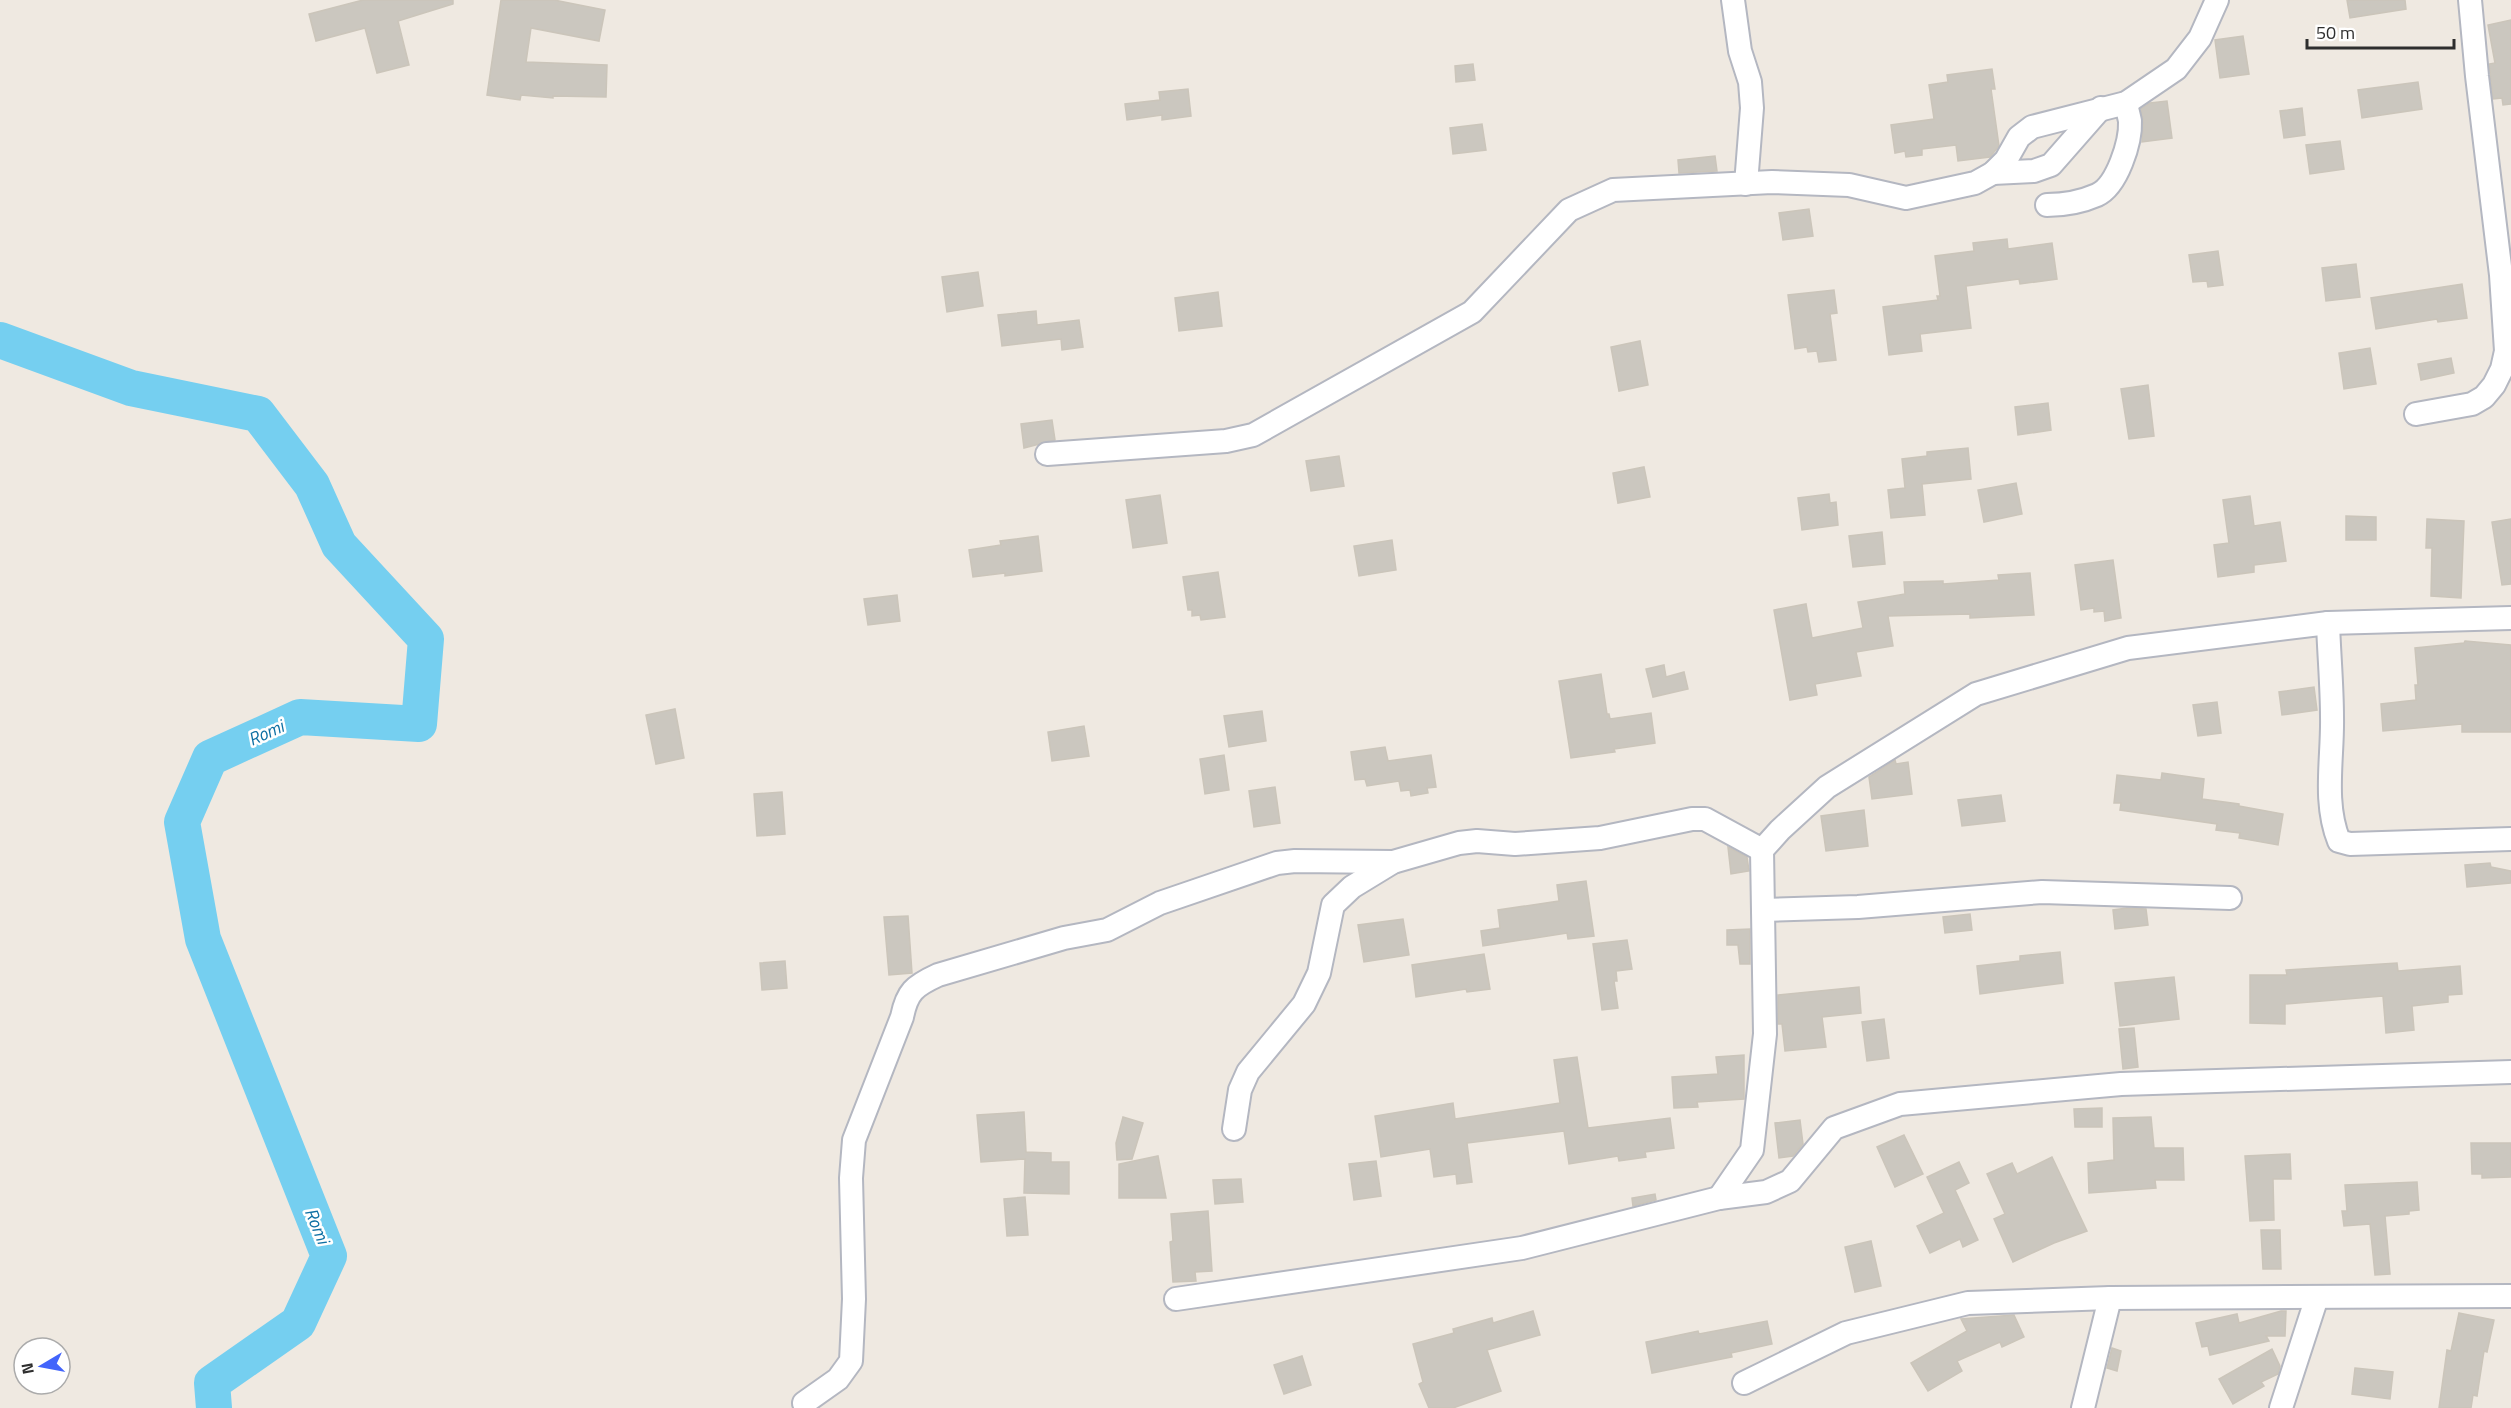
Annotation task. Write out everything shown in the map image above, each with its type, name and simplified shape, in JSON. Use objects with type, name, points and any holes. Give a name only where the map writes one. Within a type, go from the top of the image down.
[{"type":"street","points":[[1732,0],[1740,51],[1750,82],[1746,184]]},
{"type":"street","points":[[1047,454],[1226,441],[1253,435],[1472,312],[1569,210],[1613,190],[1772,182],[1850,185],[1906,198],[1975,183],[1993,173],[2006,160],[2019,137],[2032,127],[2126,103],[2176,69],[2200,38],[2217,0]]},
{"type":"street","points":[[2416,414],[2472,404],[2484,397],[2494,385],[2502,369],[2506,351],[2501,275],[2476,76],[2470,0]]},
{"type":"street","points":[[2047,205],[2065,205],[2099,195],[2112,182],[2127,149],[2130,122],[2126,103]]},
{"type":"street","points":[[1993,173],[2034,171],[2051,165],[2101,108]]},
{"type":"street","points":[[1719,1198],[1752,1150],[1765,1034],[1762,850],[1780,830],[1827,787],[1976,694],[2128,648],[2328,623],[2511,618]]},
{"type":"street","points":[[2328,623],[2332,718],[2330,781],[2333,828],[2339,841],[2350,844],[2511,839]]},
{"type":"street","points":[[1234,1129],[1240,1090],[1248,1072],[1304,1004],[1319,973],[1333,905],[1352,887],[1393,862],[1459,843],[1477,841],[1515,843],[1600,838],[1692,819],[1705,819],[1762,850]]},
{"type":"street","points":[[804,1403],[838,1379],[850,1361],[854,1299],[850,1178],[854,1140],[902,1017],[906,999],[919,984],[938,975],[1064,938],[1107,930],[1160,903],[1278,864],[1295,861],[1393,862]]},
{"type":"street","points":[[1763,910],[1858,908],[2042,892],[2230,898]]},
{"type":"street","points":[[1176,1299],[1522,1248],[1719,1198],[1766,1192],[1791,1181],[1834,1128],[1900,1104],[2121,1084],[2511,1072]]},
{"type":"street","points":[[1744,1383],[1846,1332],[1968,1303],[2110,1298],[2511,1296]]},
{"type":"street","points":[[2281,1408],[2317,1297]]},
{"type":"street","points":[[2083,1408],[2110,1298]]},
{"type":"building","points":[[363,0],[453,0],[453,4],[398,21],[409,65],[377,73],[365,28],[316,41],[309,14]]},
{"type":"building","points":[[501,0],[554,0],[605,10],[599,41],[531,28],[526,62],[607,65],[606,97],[553,96],[553,98],[521,95],[520,100],[487,95]]},
{"type":"building","points":[[2347,0],[2405,0],[2406,9],[2350,18]]},
{"type":"building","points":[[2511,20],[2511,104],[2503,105],[2502,98],[2493,99],[2489,64],[2495,63],[2488,25]]},
{"type":"building","points":[[2243,36],[2249,74],[2220,78],[2215,40]]},
{"type":"building","points":[[1473,64],[1475,80],[1456,82],[1455,66]]},
{"type":"building","points":[[1992,69],[1995,89],[1991,89],[1999,146],[1990,157],[1958,161],[1956,145],[1922,149],[1922,155],[1906,157],[1905,151],[1895,153],[1891,125],[1934,119],[1929,85],[1948,82],[1947,75]]},
{"type":"building","points":[[2418,82],[2422,109],[2362,118],[2358,90]]},
{"type":"building","points":[[1188,89],[1191,116],[1162,120],[1162,115],[1127,120],[1125,104],[1160,100],[1159,92]]},
{"type":"building","points":[[2167,101],[2172,138],[2142,142],[2141,109],[2150,103]]},
{"type":"building","points":[[2302,108],[2305,135],[2284,138],[2280,111]]},
{"type":"building","points":[[1482,124],[1486,150],[1453,154],[1450,128]]},
{"type":"building","points":[[2340,141],[2344,169],[2310,174],[2306,145]]},
{"type":"building","points":[[1715,156],[1717,171],[1679,173],[1678,160]]},
{"type":"building","points":[[1809,209],[1813,236],[1783,240],[1779,213]]},
{"type":"building","points":[[2007,239],[2008,249],[2052,243],[2057,279],[2020,284],[2019,279],[1966,286],[1971,328],[1920,334],[1922,351],[1889,355],[1883,307],[1938,300],[1937,296],[1940,296],[1935,256],[1974,251],[1973,243]]},
{"type":"building","points":[[2218,251],[2223,285],[2208,287],[2207,281],[2193,282],[2189,255]]},
{"type":"building","points":[[2356,264],[2360,297],[2326,301],[2322,268]]},
{"type":"building","points":[[978,272],[983,306],[947,312],[942,277]]},
{"type":"building","points":[[2462,284],[2467,318],[2438,322],[2437,319],[2376,329],[2371,298]]},
{"type":"building","points":[[1834,290],[1837,313],[1830,314],[1836,360],[1819,362],[1817,351],[1808,352],[1807,347],[1795,349],[1788,295]]},
{"type":"building","points":[[1218,292],[1222,326],[1179,331],[1175,298]]},
{"type":"building","points":[[1036,311],[1037,325],[1079,320],[1083,347],[1062,350],[1061,339],[1002,346],[998,315]]},
{"type":"building","points":[[1640,341],[1648,385],[1619,391],[1611,347]]},
{"type":"building","points":[[2370,348],[2376,384],[2344,389],[2339,353]]},
{"type":"building","points":[[2451,358],[2454,373],[2421,380],[2418,364]]},
{"type":"building","points":[[2148,385],[2154,436],[2129,439],[2121,389]]},
{"type":"building","points":[[2048,403],[2051,430],[2018,435],[2015,407]]},
{"type":"building","points":[[1052,420],[1055,440],[1024,448],[1021,424]]},
{"type":"building","points":[[1968,448],[1971,479],[1922,484],[1925,515],[1891,518],[1888,490],[1905,488],[1902,459],[1927,456],[1927,452]]},
{"type":"building","points":[[1339,456],[1344,486],[1311,491],[1306,461]]},
{"type":"building","points":[[1644,467],[1650,497],[1618,503],[1613,473]]},
{"type":"building","points":[[2016,483],[2022,514],[1984,522],[1978,490]]},
{"type":"building","points":[[1829,494],[1830,503],[1836,502],[1838,525],[1802,530],[1798,498]]},
{"type":"building","points":[[1160,495],[1167,543],[1133,548],[1126,500]]},
{"type":"building","points":[[2250,496],[2254,526],[2280,522],[2286,561],[2254,565],[2254,572],[2218,577],[2214,545],[2229,543],[2223,500]]},
{"type":"building","points":[[2346,516],[2376,517],[2376,540],[2346,540]]},
{"type":"building","points":[[2427,519],[2464,521],[2461,598],[2431,596],[2432,548],[2426,548]]},
{"type":"building","points":[[2511,519],[2511,584],[2502,585],[2492,522]]},
{"type":"building","points":[[1882,532],[1885,564],[1853,567],[1849,536]]},
{"type":"building","points":[[1038,536],[1042,571],[973,577],[969,550],[1001,545],[1000,541]]},
{"type":"building","points":[[1392,540],[1396,570],[1359,576],[1354,546]]},
{"type":"building","points":[[2113,560],[2121,618],[2105,621],[2104,611],[2094,612],[2094,608],[2081,610],[2075,565]]},
{"type":"building","points":[[1218,572],[1225,617],[1201,620],[1200,615],[1192,616],[1192,610],[1188,610],[1183,577]]},
{"type":"building","points":[[2030,573],[2034,615],[1970,618],[1970,614],[1888,616],[1893,646],[1856,652],[1861,676],[1815,684],[1817,695],[1790,700],[1774,610],[1806,604],[1812,638],[1863,628],[1858,602],[1905,594],[1904,582],[1943,581],[1943,584],[1999,580],[1998,575]]},
{"type":"building","points":[[897,595],[900,621],[868,625],[864,599]]},
{"type":"building","points":[[2465,641],[2511,645],[2511,732],[2462,732],[2462,724],[2383,731],[2381,704],[2416,700],[2415,685],[2418,685],[2415,648],[2464,643]]},
{"type":"building","points":[[1664,665],[1666,677],[1684,672],[1688,689],[1653,697],[1646,669]]},
{"type":"building","points":[[1601,674],[1607,714],[1610,719],[1651,713],[1655,743],[1614,749],[1615,752],[1571,758],[1559,681]]},
{"type":"building","points":[[2314,687],[2317,710],[2282,715],[2279,692]]},
{"type":"building","points":[[2217,702],[2221,733],[2198,736],[2193,705]]},
{"type":"building","points":[[675,709],[684,758],[656,764],[646,715]]},
{"type":"building","points":[[1262,711],[1266,741],[1229,747],[1224,716]]},
{"type":"building","points":[[1084,726],[1089,756],[1052,761],[1048,732]]},
{"type":"building","points":[[1385,747],[1388,761],[1431,755],[1436,787],[1427,788],[1428,793],[1411,796],[1410,790],[1401,791],[1399,781],[1367,786],[1365,779],[1355,780],[1351,752]]},
{"type":"building","points":[[1224,755],[1229,790],[1205,794],[1200,759]]},
{"type":"building","points":[[1895,760],[1896,764],[1908,762],[1912,794],[1872,799],[1869,777]]},
{"type":"building","points":[[2162,773],[2204,779],[2202,799],[2239,804],[2239,806],[2283,814],[2278,845],[2239,838],[2240,833],[2216,830],[2217,824],[2120,810],[2121,803],[2114,803],[2117,775],[2161,780]]},
{"type":"building","points":[[1275,787],[1280,823],[1254,827],[1249,791]]},
{"type":"building","points":[[782,792],[785,834],[757,836],[754,794]]},
{"type":"building","points":[[2001,795],[2005,821],[1962,826],[1958,800]]},
{"type":"building","points":[[1864,810],[1868,846],[1826,851],[1821,816]]},
{"type":"building","points":[[1728,847],[1747,857],[1749,871],[1731,874]]},
{"type":"building","points":[[2490,863],[2491,867],[2511,871],[2511,883],[2467,887],[2465,865]]},
{"type":"building","points":[[1586,881],[1594,936],[1568,939],[1567,933],[1483,946],[1481,931],[1500,928],[1498,910],[1559,901],[1557,885]]},
{"type":"building","points":[[2146,909],[2148,925],[2115,929],[2113,910]]},
{"type":"building","points":[[1970,914],[1972,930],[1945,933],[1943,917]]},
{"type":"building","points":[[908,916],[912,973],[889,975],[884,917]]},
{"type":"building","points":[[1403,919],[1409,955],[1364,962],[1358,925]]},
{"type":"building","points":[[1750,929],[1750,964],[1740,964],[1738,945],[1727,945],[1727,930]]},
{"type":"building","points":[[1627,940],[1632,969],[1616,971],[1617,981],[1614,981],[1618,1008],[1602,1010],[1593,944]]},
{"type":"building","points":[[2060,952],[2063,983],[1980,994],[1977,966],[2020,961],[2020,956]]},
{"type":"building","points":[[1484,954],[1490,989],[1467,992],[1466,989],[1416,997],[1412,965]]},
{"type":"building","points":[[785,961],[787,988],[762,990],[760,963]]},
{"type":"building","points":[[2397,963],[2398,971],[2460,966],[2462,994],[2448,995],[2448,1002],[2412,1006],[2414,1030],[2386,1033],[2383,996],[2285,1004],[2285,1024],[2250,1023],[2250,975],[2287,975],[2286,970]]},
{"type":"building","points":[[2174,977],[2179,1019],[2120,1026],[2115,983]]},
{"type":"building","points":[[1859,987],[1861,1013],[1822,1017],[1826,1047],[1785,1051],[1782,1024],[1778,1024],[1778,995]]},
{"type":"building","points":[[1884,1019],[1889,1058],[1867,1061],[1862,1022]]},
{"type":"building","points":[[2134,1028],[2138,1067],[2123,1069],[2119,1029]]},
{"type":"building","points":[[1744,1055],[1744,1099],[1697,1102],[1698,1107],[1674,1108],[1672,1077],[1718,1074],[1716,1057]]},
{"type":"building","points":[[1577,1057],[1588,1128],[1670,1118],[1674,1148],[1645,1152],[1646,1157],[1619,1161],[1618,1156],[1569,1164],[1564,1131],[1467,1143],[1472,1182],[1457,1184],[1456,1174],[1434,1177],[1430,1149],[1381,1157],[1375,1116],[1453,1103],[1455,1119],[1560,1103],[1554,1060]]},
{"type":"building","points":[[2102,1108],[2102,1127],[2075,1127],[2074,1109]]},
{"type":"building","points":[[1024,1112],[1026,1152],[1051,1153],[1051,1162],[1069,1162],[1069,1194],[1024,1193],[1025,1159],[981,1162],[977,1115]]},
{"type":"building","points":[[1123,1117],[1143,1123],[1132,1159],[1117,1160],[1116,1143]]},
{"type":"building","points":[[2151,1117],[2154,1148],[2183,1148],[2184,1180],[2155,1180],[2156,1188],[2089,1193],[2088,1163],[2114,1160],[2113,1118]]},
{"type":"building","points":[[1800,1120],[1803,1144],[1793,1156],[1779,1158],[1775,1123]]},
{"type":"building","points":[[1904,1135],[1923,1174],[1895,1187],[1877,1147]]},
{"type":"building","points":[[2471,1143],[2511,1143],[2511,1177],[2482,1178],[2482,1174],[2472,1174]]},
{"type":"building","points":[[2290,1154],[2291,1179],[2273,1179],[2274,1220],[2250,1221],[2245,1156]]},
{"type":"building","points":[[1158,1156],[1166,1198],[1119,1198],[1119,1164]]},
{"type":"building","points":[[2052,1157],[2087,1231],[2013,1262],[1994,1219],[2005,1214],[1987,1174],[2012,1163],[2017,1174]]},
{"type":"building","points":[[1376,1161],[1381,1196],[1354,1200],[1349,1164]]},
{"type":"building","points":[[1959,1162],[1969,1183],[1955,1190],[1978,1240],[1963,1247],[1960,1239],[1930,1253],[1917,1226],[1944,1213],[1927,1177]]},
{"type":"building","points":[[1241,1179],[1243,1202],[1215,1204],[1213,1180]]},
{"type":"building","points":[[2417,1182],[2419,1210],[2409,1211],[2409,1214],[2385,1216],[2390,1274],[2375,1275],[2370,1224],[2344,1226],[2342,1211],[2347,1211],[2345,1185]]},
{"type":"building","points":[[1655,1194],[1656,1200],[1633,1206],[1632,1198]]},
{"type":"building","points":[[1025,1197],[1028,1235],[1007,1236],[1004,1199]]},
{"type":"building","points":[[1208,1211],[1212,1271],[1195,1272],[1196,1281],[1173,1282],[1170,1242],[1173,1241],[1171,1214]]},
{"type":"building","points":[[2261,1230],[2280,1230],[2281,1269],[2263,1269]]},
{"type":"building","points":[[1871,1241],[1881,1286],[1855,1292],[1845,1247]]},
{"type":"building","points":[[1533,1311],[1540,1335],[1487,1350],[1501,1391],[1453,1408],[1429,1408],[1419,1384],[1423,1382],[1413,1344],[1454,1333],[1453,1329],[1492,1318],[1493,1323]]},
{"type":"building","points":[[2286,1311],[2285,1336],[2266,1336],[2269,1341],[2210,1355],[2208,1346],[2202,1347],[2196,1323],[2237,1314],[2239,1323]]},
{"type":"building","points":[[2459,1313],[2494,1320],[2487,1352],[2484,1351],[2477,1396],[2473,1395],[2471,1408],[2439,1408],[2447,1350],[2451,1351]]},
{"type":"building","points":[[2014,1315],[2024,1337],[2002,1347],[2000,1342],[1957,1361],[1962,1371],[1928,1391],[1911,1363],[1967,1331],[1961,1319]]},
{"type":"building","points":[[1767,1321],[1772,1344],[1731,1353],[1732,1357],[1652,1373],[1646,1342],[1698,1331],[1699,1334]]},
{"type":"building","points":[[2112,1348],[2121,1351],[2117,1371],[2107,1368]]},
{"type":"building","points":[[2272,1349],[2280,1366],[2278,1374],[2261,1382],[2264,1386],[2233,1404],[2219,1379]]},
{"type":"building","points":[[1302,1356],[1311,1385],[1284,1394],[1274,1365]]},
{"type":"building","points":[[2355,1368],[2393,1372],[2390,1399],[2352,1394]]},
{"type":"waterway","name":"Romi","points":[[0,340],[131,388],[258,414],[312,485],[339,545],[426,639],[419,724],[300,717],[210,758],[182,822],[203,939],[329,1256],[298,1323],[212,1383],[214,1408]]}]
